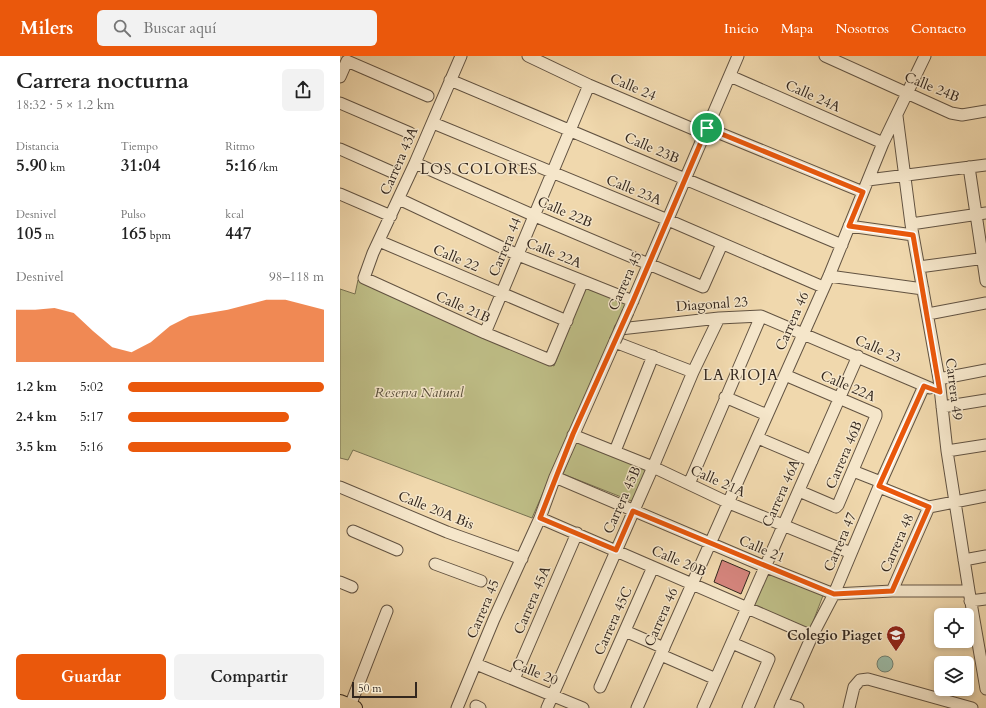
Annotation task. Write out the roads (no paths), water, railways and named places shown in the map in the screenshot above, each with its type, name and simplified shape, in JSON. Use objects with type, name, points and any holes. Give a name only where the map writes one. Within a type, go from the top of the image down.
[{"type":"street","name":"Calle 24","points":[[528,56],[589,85],[863,192]]},
{"type":"street","name":"Carrera 45","points":[[457,708],[494,619],[539,520],[573,434],[633,301],[738,56]]},
{"type":"street","name":"Calle 24B","points":[[825,56],[951,113],[962,115],[986,111]]},
{"type":"street","name":"Carrera 46","points":[[638,708],[829,276],[883,144],[925,56]]},
{"type":"street","name":"Carrera 43A","points":[[364,278],[378,241],[416,163],[459,57]]},
{"type":"street","points":[[340,77],[348,62],[428,96]]},
{"type":"street","name":"Calle 24A","points":[[730,76],[883,144]]},
{"type":"street","name":"Calle 23B","points":[[450,80],[842,245]]},
{"type":"street","name":"Carrera 44","points":[[485,333],[589,85]]},
{"type":"street","points":[[340,103],[410,133]]},
{"type":"street","name":"Carrera 49","points":[[897,116],[912,230],[939,379],[947,450],[969,596],[986,689]]},
{"type":"street","name":"Calle 23A","points":[[433,123],[668,220],[824,287]]},
{"type":"street","points":[[340,149],[392,172]]},
{"type":"street","name":"Calle 22B","points":[[416,163],[534,216],[703,287],[722,244]]},
{"type":"street","points":[[868,180],[986,165]]},
{"type":"street","points":[[969,167],[981,214],[986,281]]},
{"type":"street","points":[[340,194],[391,216]]},
{"type":"street","name":"Calle 22A","points":[[399,199],[518,255],[633,301]]},
{"type":"street","points":[[849,226],[912,230],[981,214]]},
{"type":"street","name":"Calle 22","points":[[378,241],[567,321]]},
{"type":"street","points":[[919,267],[984,258]]},
{"type":"street","points":[[829,276],[923,290]]},
{"type":"street","name":"Calle 21B","points":[[364,278],[485,333],[550,360],[567,321]]},
{"type":"street","points":[[567,321],[583,281]]},
{"type":"street","points":[[928,314],[986,303]]},
{"type":"street","points":[[689,484],[761,316]]},
{"type":"street","name":"Diagonal 23","points":[[620,329],[720,318],[761,316],[803,333]]},
{"type":"street","name":"Carrera 45B","points":[[547,708],[693,372],[720,318]]},
{"type":"street","name":"Calle 23","points":[[803,333],[940,392]]},
{"type":"street","points":[[615,341],[693,372]]},
{"type":"street","points":[[615,451],[653,356]]},
{"type":"street","name":"Carrera 46A","points":[[703,708],[858,356]]},
{"type":"street","points":[[939,379],[986,370]]},
{"type":"street","name":"Calle 22A","points":[[785,375],[873,412],[876,416]]},
{"type":"street","name":"Carrera 47","points":[[781,705],[812,636],[834,594],[880,484],[924,386]]},
{"type":"street","points":[[725,397],[767,415]]},
{"type":"street","points":[[942,407],[986,400]]},
{"type":"street","name":"Carrera 46B","points":[[799,491],[834,506],[838,505],[876,416]]},
{"type":"street","name":"Calle 21A","points":[[573,434],[653,467],[729,503],[851,553]]},
{"type":"street","points":[[758,438],[812,461]]},
{"type":"street","points":[[947,450],[986,445]]},
{"type":"street","points":[[853,471],[929,507],[986,496]]},
{"type":"street","name":"Calle 21","points":[[555,477],[766,567],[834,594],[892,591],[969,596],[986,599]]},
{"type":"street","name":"Calle 20A Bis","points":[[340,487],[448,532],[522,559]]},
{"type":"street","name":"Carrera 48","points":[[892,591],[929,507]]},
{"type":"street","name":"Calle 20B","points":[[539,520],[577,533],[812,636]]},
{"type":"street","points":[[353,531],[397,550]]},
{"type":"street","name":"Carrera 45A","points":[[514,679],[577,533]]},
{"type":"street","points":[[964,560],[986,556]]},
{"type":"street","points":[[435,564],[481,581]]},
{"type":"street","name":"Carrera 45C","points":[[600,687],[653,567]]},
{"type":"street","points":[[340,582],[352,587]]},
{"type":"street","points":[[348,705],[387,611]]},
{"type":"street","points":[[625,631],[662,652],[716,679]]},
{"type":"street","points":[[732,643],[769,659],[748,708]]},
{"type":"street","name":"Calle 20","points":[[476,664],[583,708]]},
{"type":"street","points":[[849,708],[854,687],[860,680],[868,679],[972,708]]},
{"type":"street","points":[[781,705],[798,708]]},
{"type":"place","name":"Colegio Piaget","points":[[896,652]]},
{"type":"district","name":"LOS COLORES","points":[[479,169]]},
{"type":"district","name":"LA RIOJA","points":[[741,375]]},
{"type":"park label","name":"Reserva Natural","points":[[419,392]]}]
